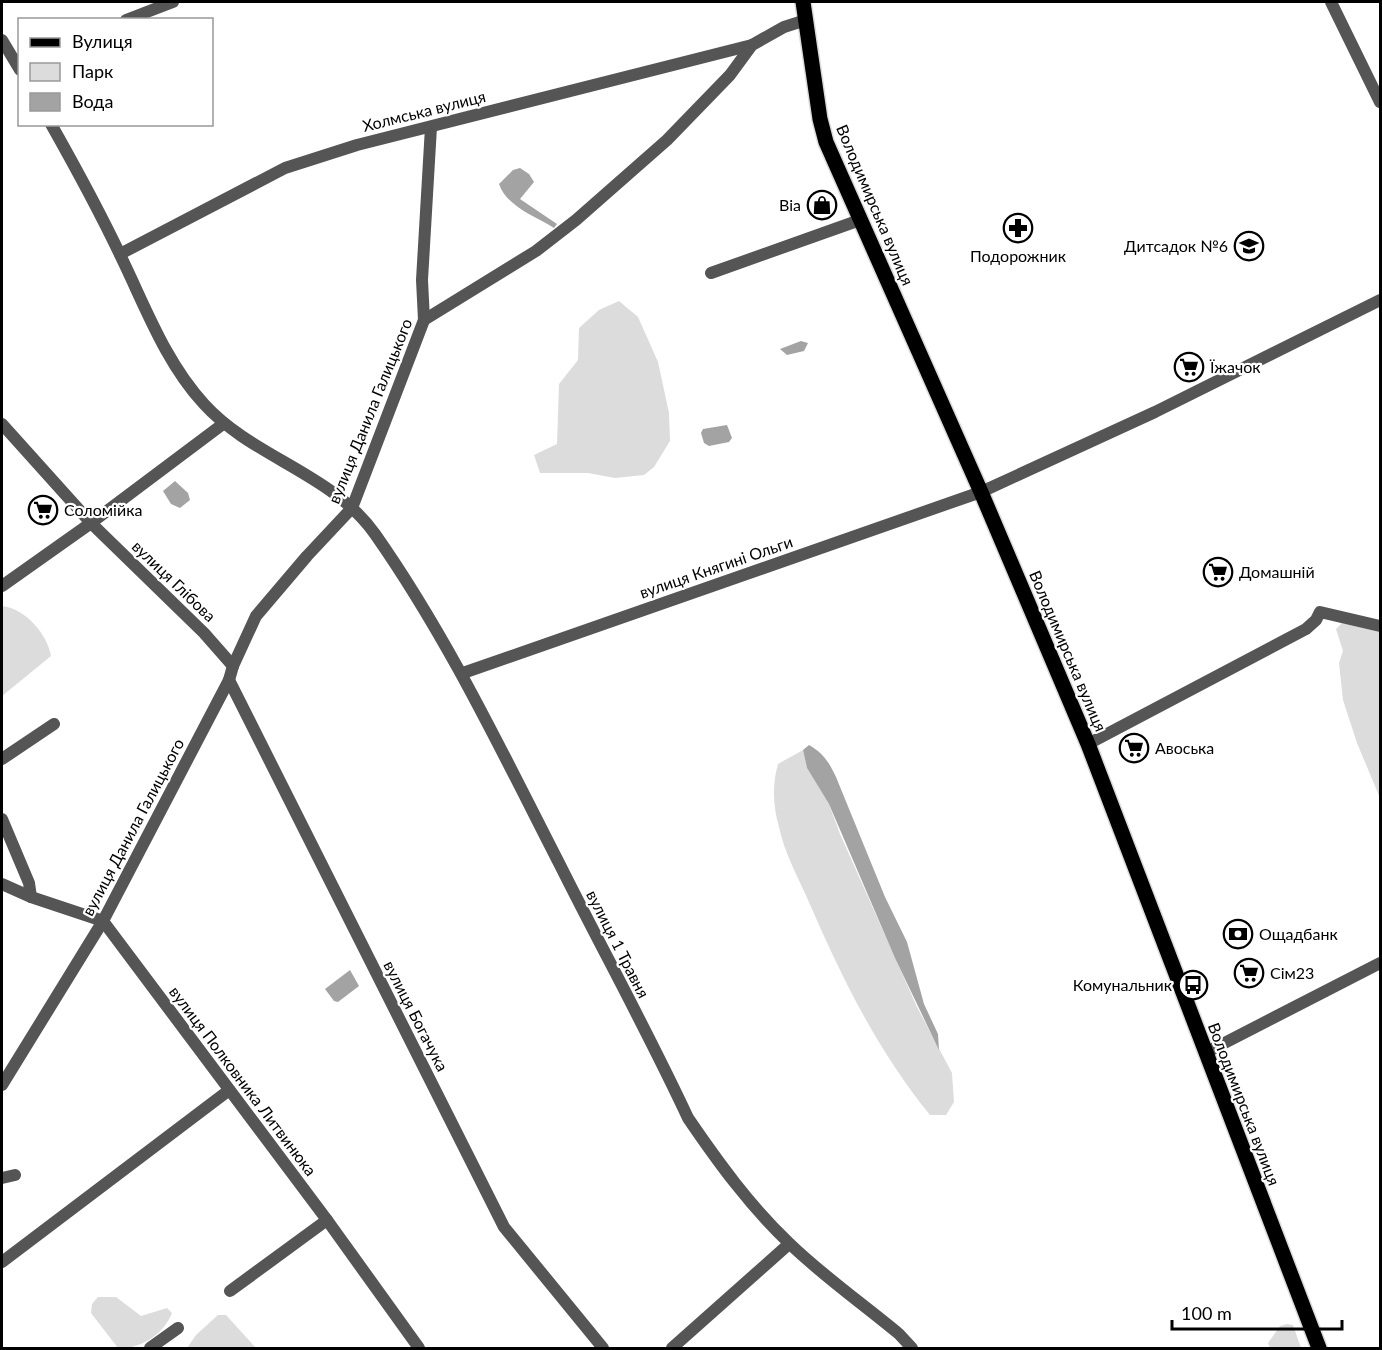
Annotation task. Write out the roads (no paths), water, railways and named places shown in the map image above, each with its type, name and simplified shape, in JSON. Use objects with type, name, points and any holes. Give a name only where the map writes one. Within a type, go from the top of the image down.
[{"type":"main road","name":"Володимирська вулиця","points":[[803,2],[820,119],[830,151],[981,492],[1088,744],[1319,1348]]},
{"type":"street","points":[[131,18],[173,2]]},
{"type":"street","points":[[1331,2],[1380,102]]},
{"type":"street","name":"вулиця Данила Галицького","points":[[2,1085],[103,921],[229,680],[256,616],[300,563],[352,508],[424,320],[536,251],[576,220],[666,140],[730,75],[752,45],[784,27],[806,20]]},
{"type":"street","points":[[2,40],[18,64]]},
{"type":"street","name":"Холмська вулиця","points":[[120,254],[285,168],[357,145],[752,45]]},
{"type":"street","points":[[52,126],[120,254],[160,339],[182,376],[223,424],[329,489],[352,508]]},
{"type":"street","points":[[424,320],[422,280],[430,127]]},
{"type":"street","points":[[711,273],[860,219]]},
{"type":"street","name":"вулиця Княгині Ольги","points":[[463,674],[981,492],[1138,420],[1380,300]]},
{"type":"street","name":"вулиця Глібова","points":[[2,424],[91,523],[204,633],[233,666]]},
{"type":"street","points":[[2,586],[91,523],[223,424]]},
{"type":"street","name":"вулиця 1 Травня","points":[[352,508],[373,531],[410,586],[463,674],[688,1118],[742,1193],[789,1244],[899,1334],[912,1348]]},
{"type":"street","points":[[1088,744],[1306,628],[1316,620],[1320,612],[1380,626]]},
{"type":"street","name":"вулиця Богачука","points":[[229,680],[504,1227],[603,1348]]},
{"type":"street","points":[[2,759],[54,724]]},
{"type":"street","points":[[2,819],[29,883],[31,897]]},
{"type":"street","points":[[2,884],[31,897],[103,921]]},
{"type":"street","name":"вулиця Полковника Литвинюка","points":[[103,921],[228,1091],[327,1220],[419,1348]]},
{"type":"street","points":[[1205,1053],[1380,963]]},
{"type":"street","points":[[2,1262],[228,1091]]},
{"type":"street","points":[[2,1178],[15,1175]]},
{"type":"street","points":[[230,1291],[327,1220]]},
{"type":"street","points":[[672,1348],[789,1244]]},
{"type":"street","points":[[150,1348],[178,1328]]},
{"type":"water","points":[[520,168],[529,174],[534,182],[520,199],[557,224],[554,228],[522,210],[503,192],[499,184],[513,170]]},
{"type":"water","points":[[801,341],[808,343],[804,351],[787,355],[780,349]]},
{"type":"water","points":[[727,425],[732,438],[729,442],[709,446],[704,443],[701,433],[703,429]]},
{"type":"water","points":[[175,481],[188,493],[190,500],[180,508],[171,504],[163,491]]},
{"type":"water","points":[[809,745],[822,755],[833,772],[885,897],[907,942],[924,1004],[938,1034],[939,1050],[895,958],[829,804],[807,768],[803,750]]},
{"type":"water","points":[[350,970],[359,986],[338,1002],[334,1001],[325,989]]},
{"type":"place","name":"Віа","points":[[822,205]]},
{"type":"place","name":"Подорожник","points":[[1018,228]]},
{"type":"place","name":"Дитсадок №6","points":[[1249,246]]},
{"type":"place","name":"Їжачок","points":[[1189,367]]},
{"type":"place","name":"Соломійка","points":[[43,510]]},
{"type":"place","name":"Домашній","points":[[1218,572]]},
{"type":"place","name":"Авоська","points":[[1134,748]]},
{"type":"place","name":"Ощадбанк","points":[[1238,934]]},
{"type":"place","name":"Сім23","points":[[1249,973]]},
{"type":"place","name":"Комунальник","points":[[1193,985]]}]
